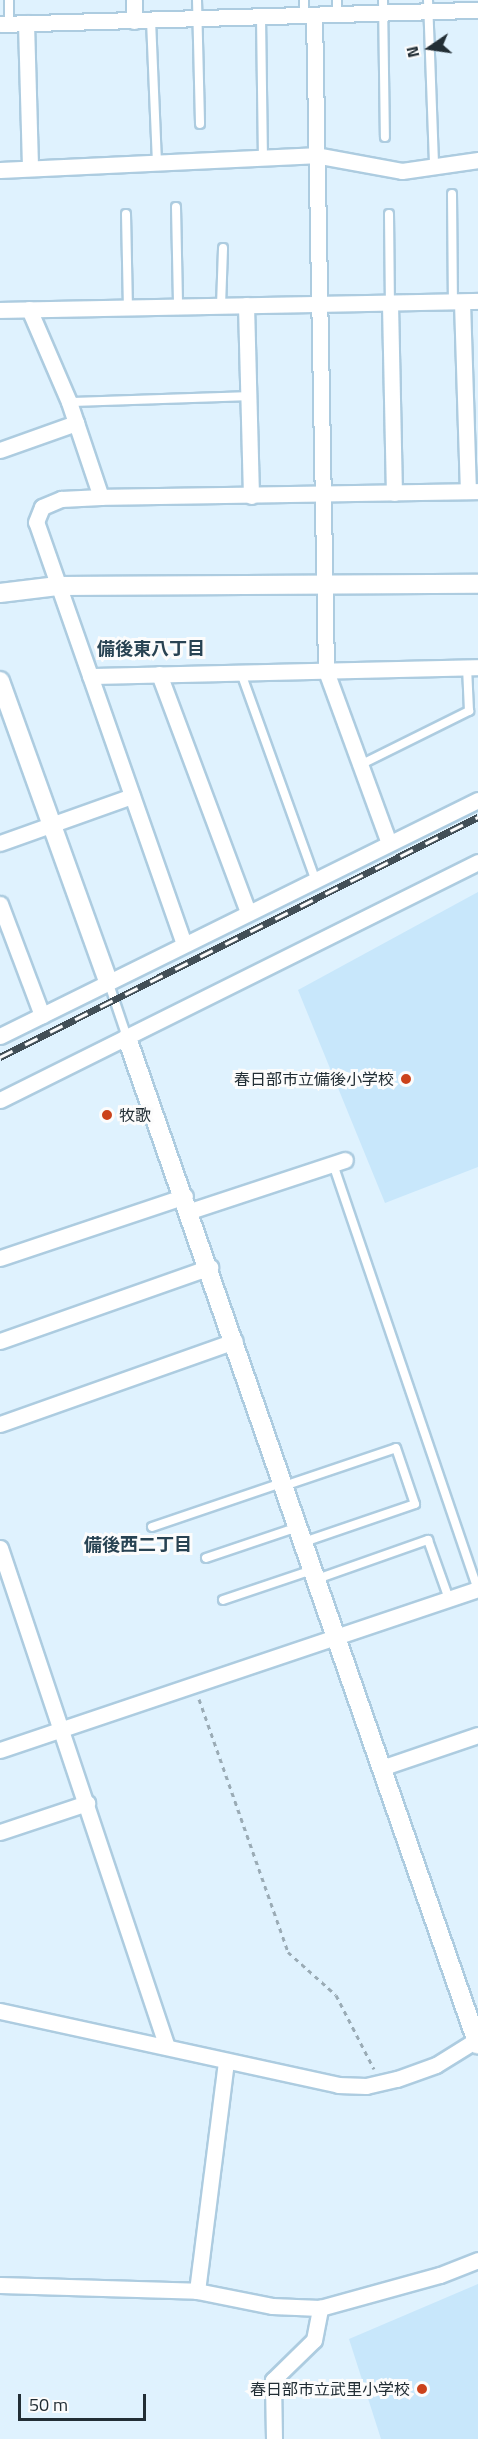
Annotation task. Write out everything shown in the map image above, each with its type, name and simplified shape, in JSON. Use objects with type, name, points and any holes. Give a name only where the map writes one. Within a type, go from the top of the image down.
[{"type":"street","points":[[134,0],[134,21]]},
{"type":"street","points":[[4,24],[261,17],[337,7],[477,7]]},
{"type":"street","points":[[307,10],[315,155],[326,671],[389,843]]},
{"type":"street","points":[[26,23],[30,168]]},
{"type":"street","points":[[0,170],[315,155],[402,171],[478,160]]},
{"type":"street","points":[[0,310],[465,302],[473,491],[101,497],[61,499],[42,507],[36,522],[184,944]]},
{"type":"street","points":[[390,304],[394,493]]},
{"type":"street","points":[[246,305],[251,496]]},
{"type":"street","points":[[29,309],[69,402],[101,497]]},
{"type":"street","points":[[0,450],[76,423]]},
{"type":"street","points":[[0,593],[58,586],[478,584]]},
{"type":"street","points":[[90,676],[472,667]]},
{"type":"street","points":[[159,674],[248,912]]},
{"type":"street","points":[[0,681],[108,981]]},
{"type":"street","points":[[0,843],[132,796]]},
{"type":"street","points":[[0,1036],[478,800]]},
{"type":"street","points":[[0,1100],[478,862]]},
{"type":"street","points":[[0,904],[42,1015]]},
{"type":"street","points":[[0,2011],[338,2085],[381,2083],[436,2065],[477,2042],[335,1638],[188,1203],[127,1038]]},
{"type":"street","points":[[0,1258],[339,1162]]},
{"type":"street","points":[[0,1341],[210,1267]]},
{"type":"street","points":[[0,1424],[235,1341]]},
{"type":"street","points":[[0,1548],[167,2048]]},
{"type":"street","points":[[0,1750],[478,1589]]},
{"type":"street","points":[[381,1768],[478,1735]]},
{"type":"street","points":[[0,1832],[87,1803]]},
{"type":"street","points":[[197,2291],[225,2062]]},
{"type":"street","points":[[0,2285],[197,2291],[272,2306],[320,2308],[440,2276],[478,2260]]},
{"type":"street","points":[[274,2439],[273,2380],[314,2340],[320,2308]]},
{"type":"lane","points":[[4,24],[9,0]]},
{"type":"lane","points":[[197,0],[200,124]]},
{"type":"lane","points":[[383,6],[385,137]]},
{"type":"lane","points":[[428,6],[434,165]]},
{"type":"lane","points":[[261,17],[263,157]]},
{"type":"lane","points":[[151,20],[158,162]]},
{"type":"lane","points":[[452,194],[465,302]]},
{"type":"lane","points":[[176,207],[178,306]]},
{"type":"lane","points":[[126,214],[128,307]]},
{"type":"lane","points":[[389,214],[390,304]]},
{"type":"lane","points":[[221,306],[223,248]]},
{"type":"lane","points":[[69,402],[248,396]]},
{"type":"lane","points":[[360,765],[469,711],[472,667]]},
{"type":"lane","points":[[241,673],[315,879]]},
{"type":"lane","points":[[108,981],[127,1038]]},
{"type":"lane","points":[[339,1162],[478,1589]]},
{"type":"lane","points":[[152,1527],[396,1448],[415,1504],[206,1557]]},
{"type":"lane","points":[[223,1600],[428,1540],[449,1599]]},
{"type":"path","points":[[194,1686],[288,1952],[336,1995],[381,2083]]},
{"type":"shaded area","name":"春日部市立備後小学校","points":[[478,892],[478,1167],[385,1203],[298,990]]},
{"type":"shaded area","name":"春日部市立武里小学校","points":[[478,2284],[478,2439],[381,2439],[349,2339]]},
{"type":"railway","points":[[0,1057],[478,817]]},
{"type":"place","name":"春日部市立備後小学校","points":[[406,1079]]},
{"type":"place","name":"牧歌","points":[[107,1115]]},
{"type":"place","name":"春日部市立武里小学校","points":[[422,2389]]},
{"type":"district","name":"備後東八丁目","points":[[151,649]]},
{"type":"district","name":"備後西二丁目","points":[[138,1545]]}]
